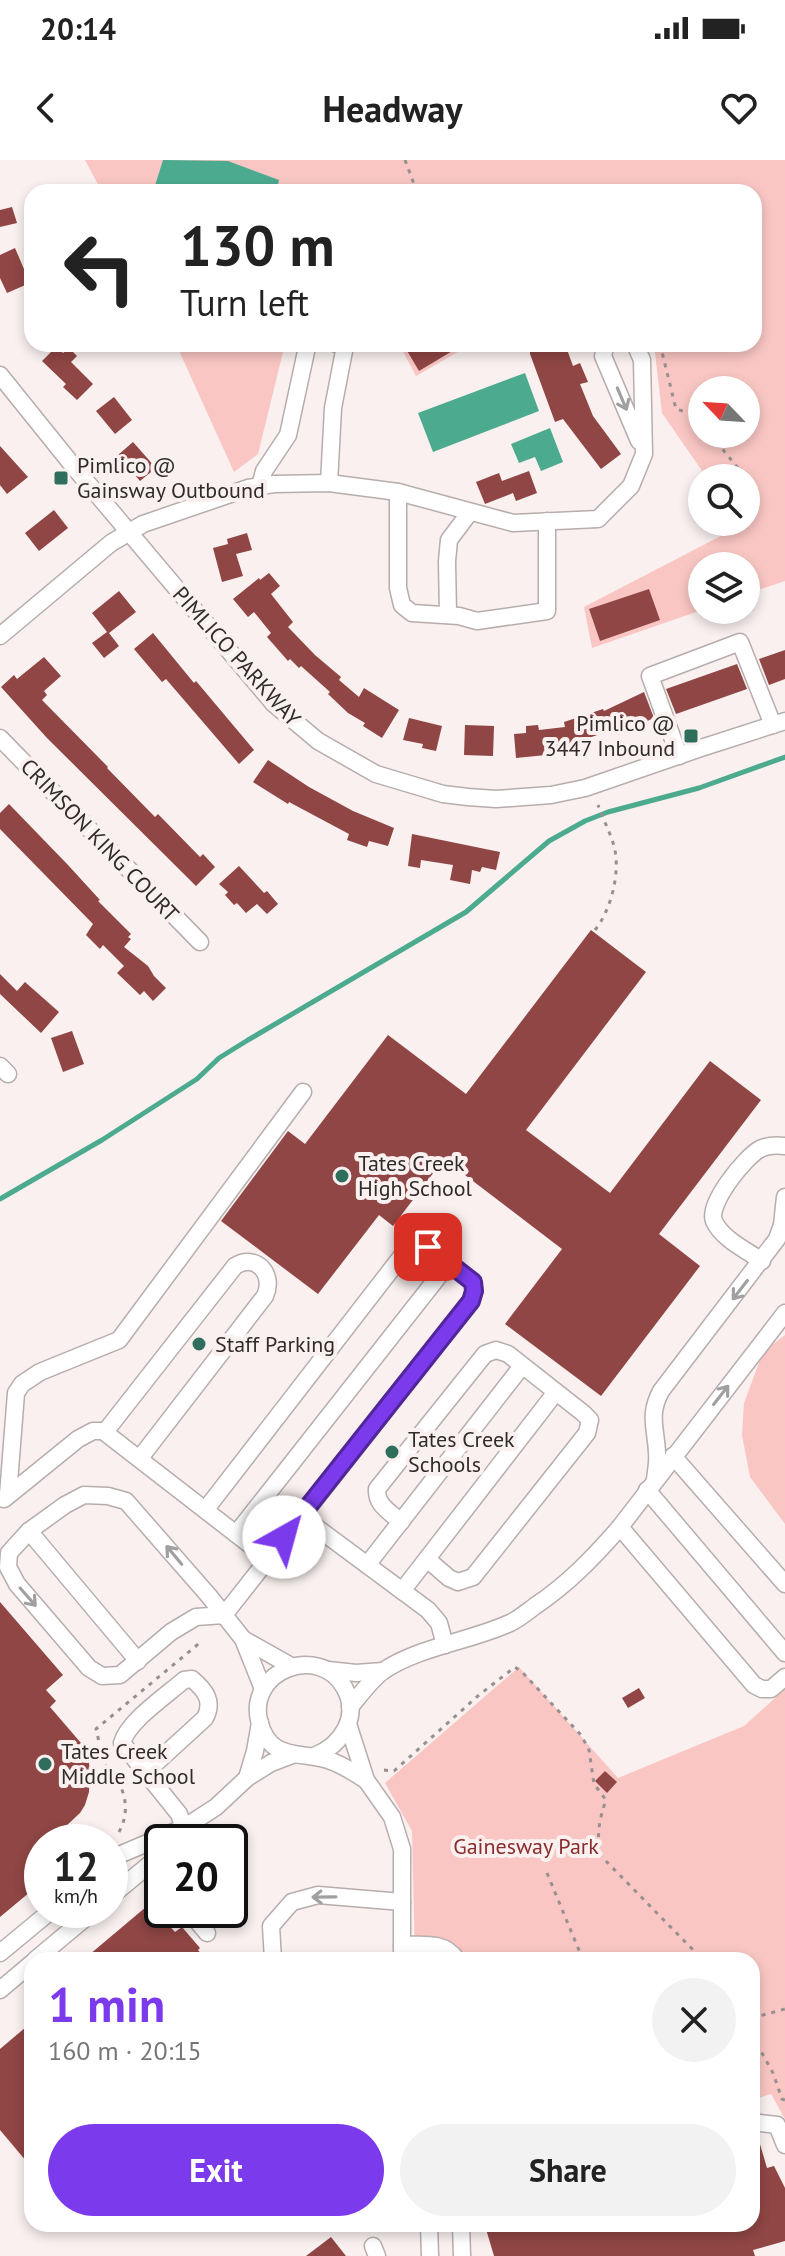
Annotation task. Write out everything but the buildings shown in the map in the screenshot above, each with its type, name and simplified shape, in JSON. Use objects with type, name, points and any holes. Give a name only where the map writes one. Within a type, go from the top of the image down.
[{"type":"street","points":[[260,486],[264,471],[288,435],[306,352]]},
{"type":"street","points":[[329,483],[333,408],[344,352]]},
{"type":"street","points":[[604,352],[644,454]]},
{"type":"street","points":[[0,636],[111,543],[129,532],[143,524],[248,488],[329,483],[398,492],[513,523],[598,519],[631,486],[644,454],[642,360],[638,352]]},
{"type":"street","name":"PIMLICO PARKWAY","points":[[0,375],[274,704],[318,741],[376,774],[443,794],[523,799],[585,788],[779,723]]},
{"type":"street","points":[[398,492],[398,588],[402,605],[412,613],[448,615],[477,621],[547,611],[547,521]]},
{"type":"street","points":[[448,615],[449,540],[470,512]]},
{"type":"street","points":[[679,756],[650,676],[740,642],[779,723]]},
{"type":"street","name":"CRIMSON KING COURT","points":[[0,738],[200,942]]},
{"type":"street","points":[[4,1499],[16,1393],[22,1384],[40,1372],[119,1340],[303,1092]]},
{"type":"street","points":[[762,1261],[730,1239],[715,1223],[714,1206],[749,1158],[761,1148],[785,1146]]},
{"type":"street","points":[[785,1197],[777,1239],[654,1404],[657,1454],[651,1484],[785,1653]]},
{"type":"street","points":[[206,1509],[404,1253],[415,1246],[428,1247],[473,1282],[471,1301],[224,1615],[196,1617],[171,1632],[120,1675],[102,1676],[89,1668],[17,1584],[8,1567],[9,1553],[29,1531],[84,1495],[108,1496],[126,1501],[148,1525],[224,1615],[243,1639],[263,1689]]},
{"type":"street","points":[[105,1432],[235,1266],[252,1262],[261,1268],[268,1274],[270,1286],[265,1296],[140,1458]]},
{"type":"street","points":[[236,1534],[449,1263]]},
{"type":"street","points":[[366,1780],[341,1764],[314,1756],[292,1755],[278,1749],[267,1738],[258,1712],[263,1689],[270,1679],[291,1666],[304,1664],[356,1673],[383,1671],[513,1621],[563,1587],[620,1527],[785,1313]]},
{"type":"street","points":[[401,1522],[380,1503],[377,1489],[485,1354],[496,1350],[508,1354],[590,1420],[587,1433],[473,1577],[458,1582],[427,1559]]},
{"type":"street","points":[[367,1565],[522,1366]]},
{"type":"street","points":[[402,1591],[556,1392]]},
{"type":"street","points":[[4,1499],[78,1439],[93,1431],[105,1432],[267,1558]]},
{"type":"street","points":[[673,1456],[785,1584]]},
{"type":"street","points":[[301,1516],[428,1610],[439,1623],[445,1645]]},
{"type":"street","points":[[620,1527],[754,1685],[771,1689],[785,1677]]},
{"type":"street","points":[[29,1531],[138,1661]]},
{"type":"street","points":[[243,1639],[291,1666]]},
{"type":"street","points":[[328,1670],[343,1686],[366,1780],[392,1817],[399,1837],[402,1849],[402,1952],[441,1946],[451,1952]]},
{"type":"street","points":[[314,1756],[335,1744],[349,1715],[383,1671]]},
{"type":"street","points":[[146,1772],[205,1718],[210,1709],[209,1698],[192,1679],[184,1680],[134,1724],[122,1743],[179,1814],[181,1824]]},
{"type":"street","points":[[247,1778],[260,1723]]},
{"type":"street","points":[[197,1824],[247,1778],[271,1763],[292,1755]]},
{"type":"street","points":[[128,1882],[144,1869]]},
{"type":"street","points":[[273,1952],[271,1926],[292,1902],[318,1895],[402,1902]]},
{"type":"street","points":[[0,1953],[30,1928]]},
{"type":"street","points":[[45,1952],[73,1928]]},
{"type":"street","points":[[203,1928],[207,1933]]},
{"type":"street","points":[[0,1990],[24,1970]]},
{"type":"street","points":[[760,2121],[781,2119],[785,2145]]},
{"type":"street","points":[[429,2232],[430,2256]]},
{"type":"street","points":[[461,2232],[462,2256]]},
{"type":"path","points":[[405,160],[414,184]]},
{"type":"path","points":[[662,352],[676,409],[688,413]]},
{"type":"path","points":[[721,448],[735,464]]},
{"type":"path","points":[[595,930],[609,901],[617,863],[615,848],[598,806]]},
{"type":"path","points":[[384,1770],[394,1771],[515,1667],[581,1735],[589,1750],[594,1784],[606,1800],[597,1841],[601,1856],[695,1952]]},
{"type":"path","points":[[547,1873],[580,1952]]},
{"type":"path","points":[[760,2016],[785,2009]]},
{"type":"path","points":[[760,2049],[785,2100]]},
{"type":"green space","points":[[85,160],[785,160],[785,581],[760,589],[760,552],[690,552],[721,536],[760,536],[760,464],[697,464],[662,413],[655,352],[762,352],[762,184],[98,184]]},
{"type":"green space","points":[[180,352],[283,352],[258,454],[234,472]]},
{"type":"green space","points":[[403,352],[458,352],[416,376]]},
{"type":"green space","points":[[688,553],[688,615],[592,648],[584,607]]},
{"type":"green space","points":[[785,1335],[785,1524],[750,1477],[742,1435],[744,1403],[763,1352]]},
{"type":"green space","name":"Gainesway Park","points":[[519,1667],[618,1778],[744,1726],[785,1689],[785,2119],[771,2094],[760,2097],[760,1952],[415,1952],[412,1831],[385,1783]]},
{"type":"shaded area","points":[[163,160],[228,161],[279,180],[278,184],[156,184]]},
{"type":"shaded area","points":[[525,373],[539,411],[433,452],[418,413]]},
{"type":"shaded area","points":[[550,428],[563,462],[541,471],[535,457],[519,463],[511,444]]},
{"type":"waterway","points":[[0,1199],[102,1140],[197,1079],[219,1058],[248,1040],[466,912],[549,841],[608,812],[699,788],[785,757]]},
{"type":"place","name":"Pimlico @ Gainsway Outbound","points":[[61,478]]},
{"type":"place","name":"Pimlico @ 3447 Inbound","points":[[691,736]]},
{"type":"place","name":"Tates Creek High School","points":[[342,1176]]},
{"type":"place","name":"Staff Parking","points":[[199,1344]]},
{"type":"place","name":"Tates Creek Schools","points":[[392,1452]]},
{"type":"place","name":"Tates Creek Middle School","points":[[45,1764]]},
{"type":"route","points":[[284,1537],[471,1301],[473,1282],[428,1247]]}]
